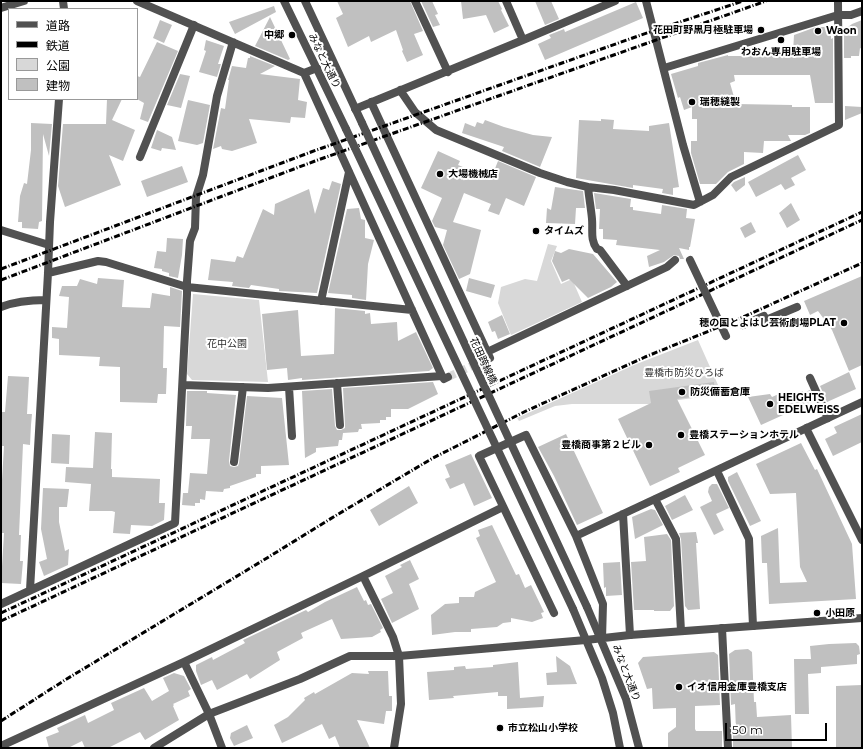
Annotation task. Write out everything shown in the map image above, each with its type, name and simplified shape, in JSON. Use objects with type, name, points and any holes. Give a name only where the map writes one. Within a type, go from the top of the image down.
[{"type":"street","points":[[1,8],[24,1]]},
{"type":"street","points":[[137,1],[304,73],[412,310],[445,377],[268,388],[183,385]]},
{"type":"street","name":"みなと大通り","points":[[284,1],[573,609],[586,640]]},
{"type":"street","name":"みなと大通り","points":[[305,1],[362,123]]},
{"type":"street","points":[[415,1],[448,72]]},
{"type":"street","points":[[506,1],[523,40]]},
{"type":"street","points":[[355,109],[448,72],[615,1]]},
{"type":"street","points":[[646,1],[700,202]]},
{"type":"street","points":[[400,90],[415,112],[436,130],[540,173],[588,187],[614,190],[694,205],[712,195],[731,177],[839,125],[838,1]]},
{"type":"street","points":[[664,68],[838,15],[851,15],[862,11]]},
{"type":"street","points":[[140,157],[194,25]]},
{"type":"street","points":[[1,604],[175,524],[190,241],[195,228],[196,197],[203,175],[217,96],[233,42]]},
{"type":"street","points":[[304,73],[317,68]]},
{"type":"street","points":[[30,590],[49,245],[59,100]]},
{"type":"street","points":[[371,102],[487,356],[666,267],[675,260]]},
{"type":"street","name":"花田跨線橋","points":[[362,123],[587,607]]},
{"type":"street","points":[[321,302],[349,172]]},
{"type":"street","points":[[588,187],[594,246],[600,250],[627,286]]},
{"type":"street","points":[[1,230],[49,245]]},
{"type":"street","points":[[690,260],[726,336]]},
{"type":"street","points":[[48,273],[98,261],[106,262],[187,287],[321,302],[412,310]]},
{"type":"street","points":[[1,307],[13,302],[24,300],[46,300]]},
{"type":"street","points":[[743,326],[764,316],[766,320],[797,307]]},
{"type":"street","points":[[810,378],[828,418]]},
{"type":"street","points":[[338,383],[340,425]]},
{"type":"street","points":[[289,386],[292,436]]},
{"type":"street","points":[[234,462],[243,387]]},
{"type":"street","points":[[576,536],[862,402]]},
{"type":"street","points":[[806,428],[862,540]]},
{"type":"street","points":[[554,613],[479,456],[526,435],[576,536],[604,604],[602,639]]},
{"type":"street","points":[[717,471],[749,539],[753,626]]},
{"type":"street","points":[[656,499],[676,539],[682,631]]},
{"type":"street","points":[[1,746],[184,662],[503,507]]},
{"type":"street","points":[[623,514],[630,635]]},
{"type":"street","points":[[363,576],[393,637],[399,656],[400,704],[394,748]]},
{"type":"street","name":"みなと大通り","points":[[587,607],[602,639],[626,699],[639,748]]},
{"type":"street","points":[[154,748],[209,714],[300,679],[350,656],[399,656],[602,639],[630,635],[862,618]]},
{"type":"street","points":[[722,628],[728,748]]},
{"type":"street","points":[[586,640],[602,678],[613,713],[620,748]]},
{"type":"street","points":[[184,662],[209,714],[222,748]]},
{"type":"green space","points":[[548,244],[557,246],[551,261],[561,284],[572,279],[582,302],[511,335],[498,303],[501,287],[525,279],[537,281]]},
{"type":"green space","name":"花中公園","points":[[193,294],[259,300],[268,382],[192,380],[187,374]]},
{"type":"green space","name":"豊橋市防災ひろば","points":[[698,340],[722,394],[650,404],[572,404],[555,406],[519,421],[517,418],[634,365]]},
{"type":"building","points":[[337,1],[410,1],[423,31],[414,34],[423,55],[407,62],[396,30],[371,42],[369,36],[348,47],[336,18],[343,14]]},
{"type":"building","points":[[421,1],[432,1],[438,14],[435,15],[440,25],[433,27]]},
{"type":"building","points":[[461,1],[498,1],[509,26],[494,33],[486,15],[463,19]]},
{"type":"building","points":[[535,1],[551,1],[559,19],[545,25]]},
{"type":"building","points":[[636,2],[643,18],[545,60],[538,44],[551,38],[549,35],[564,29],[565,32]]},
{"type":"building","points":[[274,6],[276,12],[235,34],[229,22]]},
{"type":"building","points":[[270,17],[290,59],[288,60],[255,46]]},
{"type":"building","points":[[160,20],[172,25],[164,43],[153,38]]},
{"type":"building","points":[[862,20],[862,49],[860,48],[859,56],[844,58],[844,30],[852,24]]},
{"type":"building","points":[[816,27],[831,27],[831,39],[833,38],[833,103],[815,103],[810,75],[734,75],[735,81],[730,83],[736,104],[792,105],[792,107],[810,107],[810,133],[805,135],[788,135],[791,141],[764,141],[763,153],[744,152],[744,164],[728,172],[716,184],[700,184],[691,153],[691,141],[697,141],[697,119],[692,119],[692,107],[684,110],[680,97],[678,98],[671,74],[698,66],[698,63],[728,55],[758,56],[758,53],[793,53],[794,35]]},
{"type":"building","points":[[206,40],[224,46],[218,64],[221,64],[217,77],[199,72],[206,51],[204,50]]},
{"type":"building","points":[[157,42],[178,51],[148,122],[140,119],[144,103],[138,100],[138,76],[140,77]]},
{"type":"building","points":[[250,56],[275,66],[260,74],[300,79],[298,100],[307,102],[305,118],[291,117],[290,123],[249,119],[257,143],[232,151],[222,149],[221,146],[213,149],[221,108],[225,109],[228,80],[232,66],[246,68],[248,58],[250,58]]},
{"type":"building","points":[[180,74],[190,76],[181,108],[167,105]]},
{"type":"building","points":[[107,100],[122,100],[112,120],[135,130],[123,161],[109,155],[121,185],[65,207],[58,186],[63,124],[106,124]]},
{"type":"building","points":[[188,100],[210,105],[203,143],[197,145],[178,141]]},
{"type":"building","points":[[845,106],[862,107],[862,113],[845,120]]},
{"type":"building","points":[[601,119],[614,120],[613,129],[649,131],[649,126],[669,123],[679,187],[673,188],[673,195],[662,193],[663,189],[633,185],[633,188],[576,178],[579,120],[601,121]]},
{"type":"building","points":[[485,120],[533,135],[552,137],[540,167],[502,151],[504,147],[462,133],[465,123],[475,127],[477,122],[483,124]]},
{"type":"building","points":[[31,123],[52,124],[49,156],[43,134],[42,221],[39,222],[38,229],[22,228],[22,222],[18,222],[20,196],[24,183],[27,184],[31,150]]},
{"type":"building","points":[[157,130],[172,137],[176,150],[162,148],[161,151],[151,148]]},
{"type":"building","points":[[438,151],[460,161],[458,165],[487,177],[490,169],[494,171],[498,161],[536,177],[524,206],[506,198],[499,215],[488,211],[491,204],[464,193],[453,222],[481,230],[470,274],[459,279],[443,245],[447,230],[435,227],[432,221],[442,198],[421,188]]},
{"type":"building","points":[[798,155],[806,170],[791,178],[795,185],[785,190],[781,184],[756,197],[748,182]]},
{"type":"building","points":[[182,166],[188,182],[147,197],[141,181]]},
{"type":"building","points":[[745,177],[745,185],[736,192],[731,185]]},
{"type":"building","points":[[332,181],[341,184],[317,293],[279,291],[279,289],[251,285],[249,288],[232,286],[233,282],[208,280],[211,259],[235,262],[237,256],[243,258],[263,209],[274,215],[275,204],[309,189],[315,214],[323,188],[329,190]]},
{"type":"building","points":[[555,187],[583,191],[585,208],[576,208],[575,224],[546,223],[547,208],[551,210]]},
{"type":"building","points":[[594,193],[631,199],[630,207],[633,207],[633,210],[661,214],[662,205],[687,209],[686,218],[695,219],[689,250],[679,248],[684,259],[680,259],[679,256],[674,255],[664,262],[649,267],[647,256],[660,250],[616,245],[617,240],[603,239],[603,229],[599,229],[600,209],[596,209]]},
{"type":"building","points":[[791,203],[800,220],[787,228],[779,213]]},
{"type":"building","points":[[359,208],[361,219],[365,220],[365,238],[374,240],[368,264],[366,300],[352,298],[352,295],[328,293],[347,209]]},
{"type":"building","points":[[751,222],[756,232],[745,238],[740,228]]},
{"type":"building","points":[[167,238],[183,239],[178,278],[169,276],[169,273],[162,271],[162,269],[154,268],[157,251],[166,252]]},
{"type":"building","points":[[569,249],[593,254],[617,282],[611,287],[588,298],[569,279],[562,282],[552,261],[555,251],[561,253]]},
{"type":"building","name":"穂の国とよはし芸術劇場PLAT","points":[[862,276],[862,365],[849,371],[832,330],[818,311],[810,315],[804,301]]},
{"type":"building","points":[[98,278],[124,280],[122,307],[150,308],[152,293],[170,296],[170,287],[182,291],[180,327],[164,326],[163,368],[167,368],[166,394],[158,394],[157,403],[120,402],[120,367],[99,366],[100,357],[59,355],[59,339],[52,338],[52,327],[67,328],[69,297],[59,296],[62,286],[77,286],[80,279],[97,284]]},
{"type":"building","points":[[469,278],[495,285],[491,298],[466,291]]},
{"type":"building","points":[[335,308],[365,311],[365,314],[370,313],[371,324],[397,322],[398,341],[416,332],[433,368],[429,371],[302,380],[302,378],[288,380],[287,368],[267,370],[262,314],[298,310],[301,356],[334,354]]},
{"type":"building","points":[[502,315],[510,334],[498,339],[495,331],[492,332],[488,322]]},
{"type":"building","points":[[849,372],[856,389],[827,402],[820,386]]},
{"type":"building","points":[[8,376],[29,377],[27,414],[32,414],[30,445],[23,444],[19,535],[21,535],[20,561],[23,561],[21,584],[1,583],[4,533],[1,533],[1,497],[4,446],[1,446],[1,412],[5,412]]},
{"type":"building","points":[[433,382],[438,394],[408,409],[391,409],[391,417],[386,417],[386,420],[380,420],[380,423],[361,424],[362,429],[359,429],[358,432],[343,433],[342,440],[339,440],[338,446],[316,448],[316,452],[305,458],[302,391],[332,389],[335,426],[337,430],[341,430],[345,428],[343,388]]},
{"type":"building","points":[[714,382],[715,394],[677,399],[705,455],[678,468],[680,472],[650,486],[618,419],[651,403],[649,391]]},
{"type":"building","name":"HEIGHTS EDELWEISS","points":[[810,390],[814,401],[761,425],[748,397],[770,394],[772,397],[783,392],[785,396],[803,391],[803,393]]},
{"type":"building","points":[[187,391],[207,391],[207,393],[236,395],[229,461],[230,466],[234,467],[238,466],[239,463],[247,396],[282,398],[289,465],[261,466],[261,474],[256,474],[256,477],[230,486],[230,488],[224,489],[223,492],[206,491],[205,500],[200,499],[200,503],[195,503],[195,506],[182,505],[183,493],[188,493],[190,473],[207,474],[210,439],[191,439],[192,426],[186,426]]},
{"type":"building","points":[[862,414],[862,442],[833,456],[825,439],[837,433],[834,427]]},
{"type":"building","points":[[95,432],[112,433],[112,477],[160,479],[159,503],[165,503],[164,520],[152,526],[131,525],[130,534],[113,533],[115,512],[89,511],[91,484],[65,482],[66,467],[93,468]]},
{"type":"building","points":[[52,434],[70,435],[69,464],[51,463]]},
{"type":"building","points":[[566,434],[603,513],[577,525],[554,476],[538,447]]},
{"type":"building","points":[[801,443],[815,470],[817,469],[852,544],[856,599],[769,604],[767,563],[762,563],[761,536],[778,528],[780,583],[807,582],[800,567],[796,493],[770,494],[756,464]]},
{"type":"building","points":[[471,454],[492,498],[474,506],[464,483],[450,489],[445,479],[450,477],[445,465]]},
{"type":"building","points":[[737,472],[761,521],[750,526],[728,481],[728,477]]},
{"type":"building","points":[[712,484],[717,484],[729,508],[716,514],[724,530],[714,535],[700,507],[712,501],[708,492],[709,487]]},
{"type":"building","points":[[409,486],[418,503],[379,526],[370,510]]},
{"type":"building","points":[[43,488],[69,489],[67,507],[59,507],[59,522],[65,551],[69,549],[68,565],[44,576],[39,562],[47,559],[41,529]]},
{"type":"building","points":[[685,495],[693,510],[672,520],[665,506]]},
{"type":"building","points":[[651,509],[655,510],[663,525],[635,539],[632,517]]},
{"type":"building","points":[[492,525],[516,575],[519,574],[525,588],[531,585],[544,612],[541,613],[543,618],[532,622],[511,618],[511,622],[503,623],[497,627],[471,629],[471,632],[455,632],[432,635],[431,615],[445,604],[459,603],[459,597],[474,597],[475,592],[496,582],[476,538],[480,536],[478,530]]},
{"type":"building","points":[[696,532],[698,543],[696,543],[700,609],[688,610],[685,606],[681,539],[679,533]]},
{"type":"building","points":[[667,534],[671,540],[674,606],[670,611],[634,610],[631,562],[646,561],[644,537]]},
{"type":"building","points":[[410,560],[419,579],[409,584],[419,609],[392,623],[381,599],[393,593],[385,576],[402,567],[400,565]]},
{"type":"building","points":[[620,562],[622,595],[606,596],[606,587],[604,588],[603,563]]},
{"type":"building","points":[[357,587],[364,601],[366,600],[368,605],[371,604],[383,628],[380,630],[381,632],[372,637],[341,639],[332,619],[301,633],[303,638],[277,652],[280,660],[250,679],[247,674],[217,690],[212,680],[201,685],[196,671],[196,665],[212,657],[213,660],[245,643],[243,640],[306,610],[308,612]]},
{"type":"building","points":[[856,643],[859,646],[860,654],[857,655],[857,664],[821,667],[821,673],[808,674],[809,714],[795,714],[794,659],[811,659],[810,646]]},
{"type":"building","points":[[748,649],[752,652],[754,702],[756,702],[757,717],[791,715],[792,748],[733,748],[733,731],[736,731],[735,704],[731,705],[729,654],[735,650]]},
{"type":"building","points":[[714,652],[718,655],[720,705],[695,706],[695,729],[696,731],[722,731],[722,748],[668,748],[668,733],[676,727],[676,708],[653,709],[652,688],[647,689],[638,663],[643,657]]},
{"type":"building","points":[[556,656],[570,666],[577,684],[547,685],[546,673],[557,672]]},
{"type":"building","points":[[518,662],[520,698],[544,696],[543,707],[507,709],[507,696],[498,696],[498,692],[453,696],[454,698],[429,700],[427,672],[454,670],[454,667],[465,666],[466,669],[493,667],[493,665]]},
{"type":"building","points":[[368,671],[388,671],[389,696],[392,696],[392,711],[386,711],[384,724],[357,720],[370,748],[340,748],[335,736],[329,739],[322,724],[282,743],[274,725],[288,717],[305,700],[304,698],[314,692],[315,694],[352,673],[369,674]]},
{"type":"building","points":[[174,673],[184,676],[191,689],[188,691],[190,696],[173,704],[179,720],[145,740],[140,732],[108,748],[85,748],[82,741],[68,748],[49,748],[46,737],[59,732],[57,728],[85,715],[88,723],[114,710],[111,703],[144,688],[152,701],[169,691],[163,678]]},
{"type":"building","points":[[862,685],[862,748],[836,748],[836,686]]},
{"type":"building","points":[[247,725],[253,738],[234,746],[230,738],[231,733]]},
{"type":"tunnel","points":[[448,377],[487,359]]},
{"type":"railway","points":[[1,269],[311,152],[641,35],[743,1]]},
{"type":"railway","points":[[1,280],[315,161],[766,1]]},
{"type":"railway","points":[[1,613],[862,212]]},
{"type":"railway","points":[[1,621],[862,220]]},
{"type":"railway","points":[[1,721],[65,680],[433,458],[526,411],[645,357],[741,318],[862,263]]},
{"type":"place","name":"花田町野黒月極駐車場","points":[[761,30]]},
{"type":"place","name":"Waon","points":[[818,31]]},
{"type":"place","name":"中郷","points":[[292,35]]},
{"type":"place","name":"わおん専用駐車場","points":[[781,40]]},
{"type":"place","name":"瑞穂縫製","points":[[692,102]]},
{"type":"place","name":"大場機械店","points":[[440,174]]},
{"type":"place","name":"タイムズ","points":[[536,231]]},
{"type":"place","name":"穂の国とよはし芸術劇場PLAT","points":[[844,323]]},
{"type":"place","name":"防災備蓄倉庫","points":[[682,392]]},
{"type":"place","name":"HEIGHTS EDELWEISS","points":[[770,404]]},
{"type":"place","name":"豊橋ステーションホテル","points":[[681,435]]},
{"type":"place","name":"豊橋商事第２ビル","points":[[649,445]]},
{"type":"place","name":"小田原","points":[[817,613]]},
{"type":"place","name":"イオ信用金庫豊橋支店","points":[[679,687]]},
{"type":"place","name":"市立松山小学校","points":[[500,728]]}]
